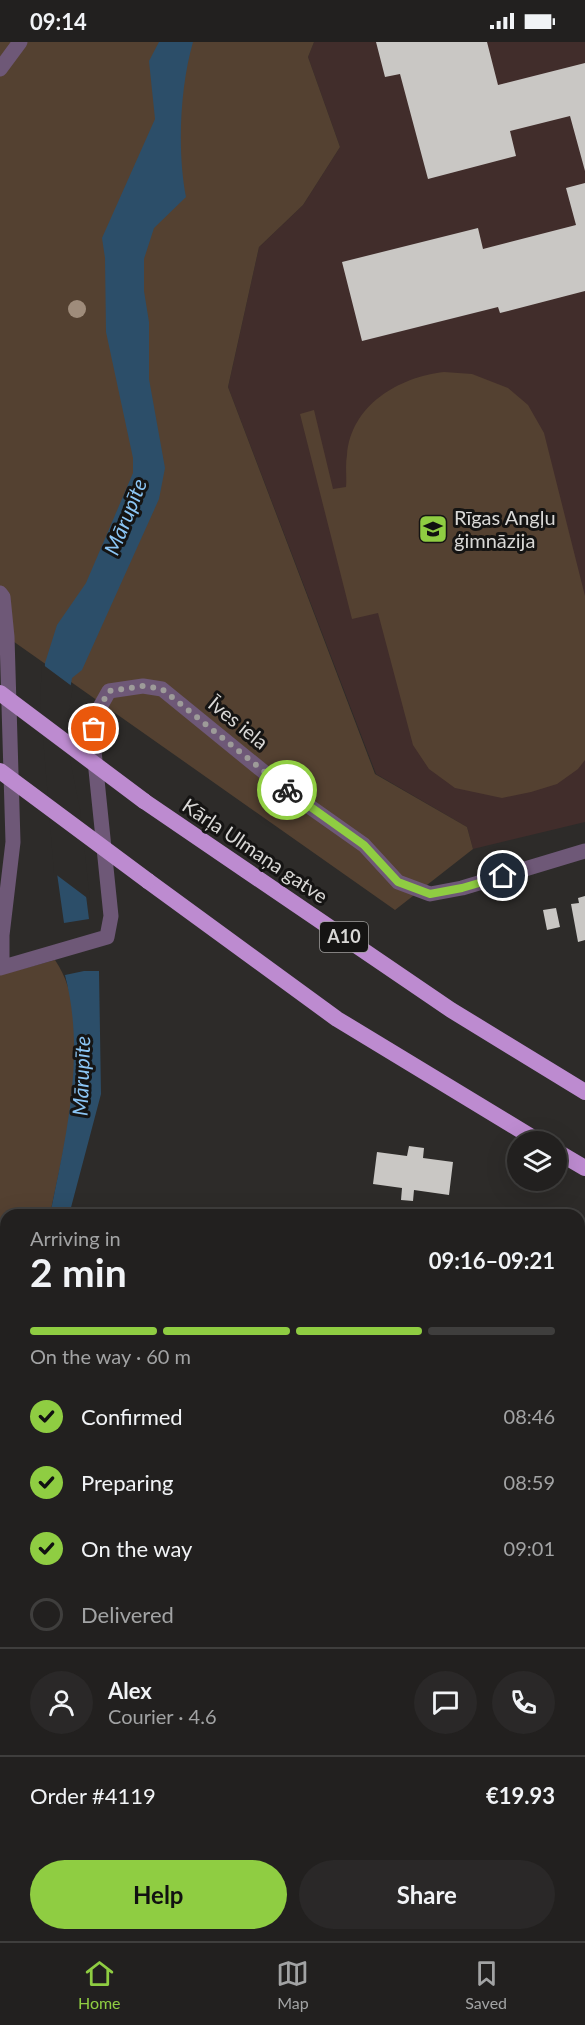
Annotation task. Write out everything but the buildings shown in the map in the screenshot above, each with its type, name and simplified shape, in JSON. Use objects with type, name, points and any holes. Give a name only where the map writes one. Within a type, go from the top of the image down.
[{"type":"highway","name":"Kārļa Ulmaņa gatve","points":[[0,693],[144,801],[451,1011],[585,1092]]},
{"type":"highway","points":[[0,771],[337,1019],[522,1131]]},
{"type":"highway","points":[[567,1157],[585,1168]]},
{"type":"street","points":[[0,69],[20,42]]},
{"type":"street","points":[[0,593],[3,597],[7,637],[13,842],[2,935],[1,968]]},
{"type":"street","name":"Īves iela","points":[[1,968],[107,937],[111,916],[93,741],[95,716],[109,691],[143,686],[162,689],[286,790],[364,845],[398,882],[430,894],[462,888],[585,851]]},
{"type":"shaded area","points":[[0,42],[314,42],[308,57],[340,147],[303,205],[259,247],[228,387],[375,774],[467,827],[473,849],[395,910],[0,632]]},
{"type":"shaded area","name":"Rīgas Angļu ģimnāzija","points":[[314,42],[585,42],[585,822],[473,849],[467,827],[376,774],[228,387],[259,247],[303,205],[340,147],[308,57]]},
{"type":"shaded area","points":[[444,372],[472,374],[508,388],[528,405],[544,433],[585,596],[585,760],[578,769],[557,784],[502,798],[455,788],[429,769],[413,745],[378,613],[352,619],[300,414],[314,410],[333,489],[346,487],[346,459],[350,437],[368,408],[395,387],[410,380]]},
{"type":"shaded area","points":[[55,960],[68,986],[74,1016],[76,1050],[74,1085],[51,1209],[0,1209],[0,975]]},
{"type":"water","name":"Mārupīte","points":[[159,42],[193,42],[185,79],[181,119],[181,160],[186,197],[154,228],[144,259],[144,291],[149,322],[149,379],[165,468],[159,499],[82,670],[72,678],[64,723],[89,919],[64,923],[54,852],[43,699],[45,663],[57,625],[86,583],[133,473],[133,458],[106,332],[105,258],[102,238],[155,119],[149,61]]},
{"type":"water","name":"Mārupīte","points":[[99,971],[101,1094],[71,1209],[51,1209],[67,1125],[74,1065],[71,1005],[65,975]]},
{"type":"pier","points":[[42,664],[73,687],[65,734],[80,809],[90,900],[54,873],[40,700]]},
{"type":"way so far","points":[[94,729],[95,716],[109,691],[143,686],[162,689],[287,790]]},
{"type":"place","name":"Rīgas Angļu ģimnāzija","points":[[433,529]]},
{"type":"route","points":[[287,790],[364,845],[398,882],[430,894],[462,888],[503,876]]}]
